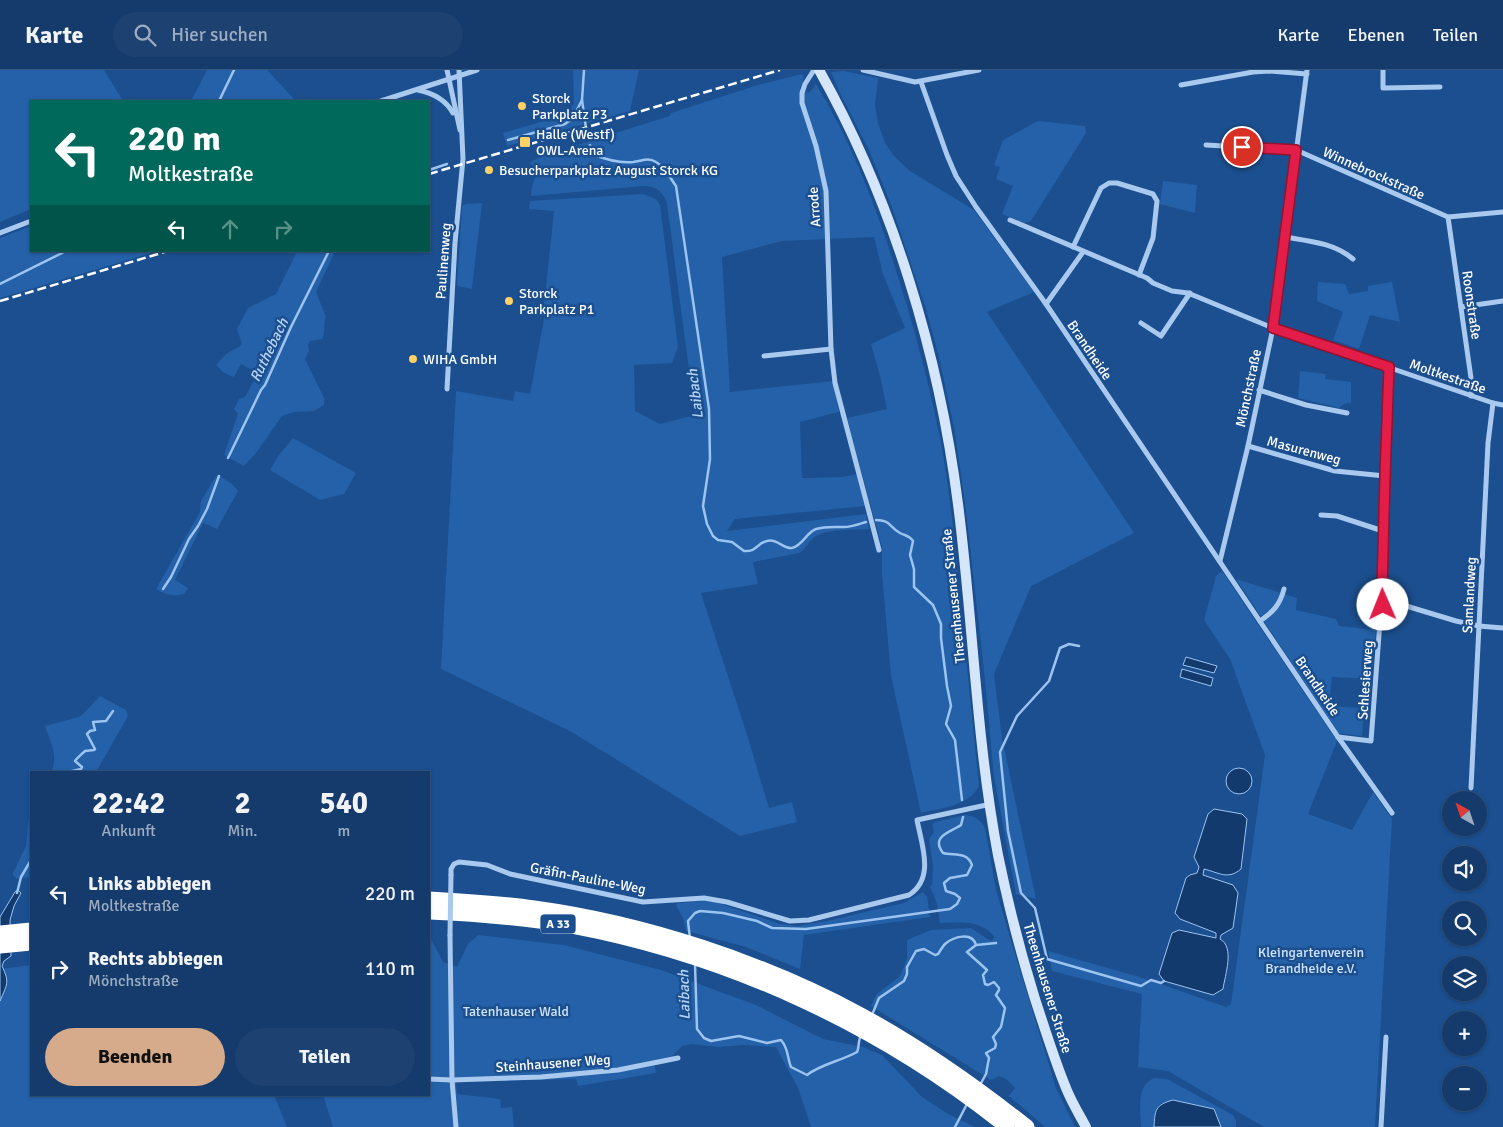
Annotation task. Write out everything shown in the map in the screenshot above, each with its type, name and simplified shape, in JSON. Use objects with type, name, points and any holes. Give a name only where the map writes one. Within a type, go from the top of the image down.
[{"type":"highway","name":"A 33","points":[[430,899],[535,908],[607,921],[690,950],[736,972],[857,1020],[878,1032],[917,1062],[963,1086],[1026,1127]]},
{"type":"highway","name":"A 33","points":[[430,912],[534,920],[690,950]]},
{"type":"highway","points":[[6,939],[30,930]]},
{"type":"highway","points":[[6,939],[30,943]]},
{"type":"highway","name":"A 33","points":[[984,1101],[1007,1127]]},
{"type":"main road","name":"Theenhausener Straße","points":[[819,70],[854,136],[879,192],[919,314],[942,408],[958,503],[979,712],[998,853],[1020,950],[1049,1041],[1063,1082],[1086,1127]]},
{"type":"street","name":"Paulinenweg","points":[[447,70],[461,136]]},
{"type":"street","points":[[384,100],[448,80],[460,73],[477,70]]},
{"type":"street","name":"Arrode","points":[[814,70],[805,84],[802,93],[802,103],[816,146],[826,190],[831,349],[836,383],[879,550]]},
{"type":"street","points":[[863,70],[898,79],[921,82],[979,70]]},
{"type":"street","points":[[1383,70],[1383,88],[1440,87]]},
{"type":"street","points":[[1181,85],[1253,72],[1307,72]]},
{"type":"street","name":"Mönchstraße","points":[[1220,561],[1248,446],[1273,328],[1307,72]]},
{"type":"street","name":"Paulinenweg","points":[[447,389],[455,243],[463,159],[460,73]]},
{"type":"street","name":"Brandheide","points":[[921,82],[956,176],[1046,304],[1338,737],[1392,813]]},
{"type":"street","name":"Paulinenweg","points":[[416,90],[429,92],[448,104],[456,118]]},
{"type":"street","name":"Winnebrockstraße","points":[[1206,145],[1296,150],[1448,217],[1503,212]]},
{"type":"street","points":[[1073,247],[1101,188],[1109,183],[1117,183],[1153,194],[1157,201],[1153,238],[1139,274]]},
{"type":"street","name":"Roonstraße","points":[[1448,217],[1472,385],[1471,396]]},
{"type":"street","name":"Moltkestraße","points":[[1010,220],[1139,274],[1172,291],[1190,293],[1273,328],[1471,396],[1503,405]]},
{"type":"street","points":[[0,233],[30,221]]},
{"type":"street","points":[[1285,237],[1319,242],[1344,251],[1353,259]]},
{"type":"street","points":[[1046,304],[1083,252]]},
{"type":"street","points":[[1141,323],[1161,336],[1190,293]]},
{"type":"street","points":[[1461,307],[1503,301]]},
{"type":"street","points":[[764,356],[831,349]]},
{"type":"street","name":"Schlesierweg","points":[[1338,737],[1371,740],[1381,608],[1386,602],[1382,590],[1389,367]]},
{"type":"street","points":[[1259,390],[1306,405],[1347,413]]},
{"type":"street","name":"Samlandweg","points":[[1471,788],[1488,443],[1493,403]]},
{"type":"street","name":"Masurenweg","points":[[1248,446],[1335,471],[1385,476]]},
{"type":"street","points":[[1321,515],[1337,516],[1384,531]]},
{"type":"street","points":[[1260,621],[1271,614],[1278,606],[1284,589]]},
{"type":"street","points":[[1386,602],[1393,602],[1478,626],[1503,628]]},
{"type":"street","name":"Gräfin-Pauline-Weg","points":[[456,1127],[452,1080],[450,935],[451,869],[454,864],[459,862],[487,865],[510,874],[643,902],[704,898],[728,902],[783,920],[809,920],[909,895],[921,884],[925,874],[917,820],[991,804]]},
{"type":"street","points":[[1381,1127],[1386,1037]]},
{"type":"street","name":"Steinhausener Weg","points":[[430,1079],[541,1077],[618,1070],[678,1058]]},
{"type":"green space","points":[[0,70],[104,70],[122,100],[30,100],[30,209],[0,222]]},
{"type":"green space","points":[[207,70],[267,70],[295,100],[192,100]]},
{"type":"green space","points":[[573,70],[639,70],[630,111],[507,146],[503,133],[568,114],[574,103]]},
{"type":"green space","points":[[844,71],[878,78],[875,105],[878,123],[885,143],[894,156],[910,171],[974,210],[1034,292],[987,312],[1134,533],[1031,586],[994,674],[1002,738],[1036,899],[1016,894],[994,777],[965,502],[954,427],[939,357],[926,309],[892,207],[869,150],[831,72]]},
{"type":"green space","points":[[802,74],[804,77],[800,89],[809,93],[816,84],[840,127],[860,171],[894,264],[926,375],[945,464],[979,786],[969,798],[962,802],[946,808],[921,813],[891,676],[882,574],[882,547],[847,418],[887,409],[871,344],[905,328],[883,274],[874,237],[782,241],[722,257],[730,392],[833,381],[839,412],[800,422],[802,478],[843,477],[857,474],[865,506],[735,519],[727,531],[866,514],[869,529],[842,530],[821,534],[816,536],[799,553],[753,562],[758,584],[701,593],[769,808],[792,802],[797,822],[740,836],[570,731],[441,669],[456,391],[513,401],[515,391],[530,394],[545,314],[516,309],[544,305],[554,211],[529,209],[530,201],[643,194],[656,199],[660,205],[678,347],[672,363],[634,365],[635,411],[660,424],[695,415],[667,204],[664,196],[652,187],[644,186],[531,196],[535,177],[530,162],[545,155],[670,116],[671,113],[758,85]]},
{"type":"green space","points":[[1038,121],[1085,126],[1086,133],[1031,221],[1025,223],[1002,214],[1013,186],[996,179],[1000,167],[994,165],[1003,140]]},
{"type":"green space","points":[[1163,181],[1197,185],[1195,213],[1160,204]]},
{"type":"green space","points":[[482,203],[472,289],[457,286],[462,206]]},
{"type":"green space","points":[[30,226],[30,252],[155,252],[0,298],[0,238]]},
{"type":"green space","points":[[297,252],[335,252],[316,292],[326,317],[323,336],[322,339],[310,341],[308,345],[309,351],[305,359],[324,398],[324,405],[314,411],[294,412],[282,416],[256,453],[244,466],[224,455],[238,414],[234,409],[239,399],[245,397],[258,373],[241,364],[234,377],[224,373],[216,365],[226,354],[242,344],[237,329],[248,308],[276,294]]},
{"type":"green space","points":[[1318,282],[1345,284],[1349,294],[1368,291],[1368,286],[1392,282],[1400,322],[1370,315],[1359,349],[1333,340],[1343,312],[1317,301]]},
{"type":"green space","points":[[1300,371],[1326,374],[1325,379],[1351,382],[1351,403],[1346,403],[1339,408],[1298,398]]},
{"type":"green space","points":[[293,438],[356,473],[344,494],[320,500],[270,470]]},
{"type":"green space","points":[[218,475],[232,484],[238,491],[217,529],[203,523],[175,580],[188,588],[184,594],[170,595],[163,593],[156,589],[200,512],[201,501]]},
{"type":"green space","name":"Kleingartenverein Brandheide e.V.","points":[[1222,571],[1337,741],[1308,814],[1352,830],[1373,792],[1392,819],[1375,1127],[1264,1127],[1168,1071],[1138,1067],[1142,994],[1052,971],[1048,951],[1143,978],[1226,1007],[1231,1004],[1265,755],[1230,659],[1204,620],[1216,576]]},
{"type":"green space","points":[[1236,579],[1297,598],[1296,610],[1336,619],[1339,626],[1376,630],[1372,679],[1332,677],[1329,706],[1364,708],[1362,736],[1338,733]]},
{"type":"green space","points":[[100,696],[126,710],[128,716],[97,771],[51,771],[54,755],[45,726],[79,717]]},
{"type":"green space","points":[[30,815],[30,877],[17,879],[13,873],[26,846]]},
{"type":"green space","points":[[965,815],[977,818],[985,828],[996,890],[1012,944],[1056,1088],[1075,1127],[1045,1127],[1009,1096],[1015,1088],[1006,1079],[999,1076],[991,1080],[871,1006],[876,995],[900,976],[907,959],[907,940],[931,930],[971,928],[991,941],[995,937],[982,927],[969,923],[940,923],[937,904],[930,886],[932,885],[933,865],[929,839],[934,832],[932,825],[935,822]]},
{"type":"green space","points":[[923,892],[927,897],[930,917],[804,935],[800,969],[746,947],[686,931],[683,918],[676,905],[678,903],[703,901],[715,902],[780,924],[797,926],[904,903]]},
{"type":"green space","name":"Tatenhauser Wald","points":[[478,935],[564,945],[661,970],[756,1005],[823,1039],[863,1047],[882,1055],[922,1097],[948,1114],[975,1127],[811,1127],[798,1088],[776,1047],[743,1045],[719,1047],[691,1044],[682,1046],[672,1056],[654,1061],[656,1073],[578,1086],[576,1079],[456,1082],[457,1094],[500,1099],[501,1108],[512,1107],[514,1127],[333,1127],[323,1096],[430,1096],[430,937],[443,962],[457,967],[468,944]]},
{"type":"green space","points":[[30,965],[30,1096],[274,1096],[287,1127],[0,1127],[0,969]]},
{"type":"green space","points":[[1154,1078],[1167,1079],[1233,1115],[1236,1127],[1221,1127],[1213,1109],[1161,1103],[1155,1112],[1154,1127],[1141,1127],[1140,1099],[1144,1087]]},
{"type":"shaded area","points":[[1186,657],[1217,666],[1214,673],[1183,665]]},
{"type":"shaded area","points":[[1182,669],[1213,678],[1211,686],[1180,677]]},
{"type":"shaded area","points":[[1239,768],[1249,771],[1252,781],[1249,791],[1239,794],[1229,791],[1226,781],[1229,771]]},
{"type":"shaded area","points":[[1214,809],[1242,814],[1247,819],[1241,869],[1228,875],[1204,869],[1203,875],[1233,885],[1238,893],[1233,928],[1221,935],[1220,939],[1225,943],[1228,955],[1223,989],[1213,995],[1164,981],[1159,974],[1172,933],[1179,930],[1216,938],[1216,933],[1180,919],[1175,913],[1186,878],[1197,873],[1199,867],[1194,857],[1208,814]]},
{"type":"shaded area","points":[[18,890],[21,893],[14,906],[10,920],[11,956],[4,961],[2,966],[7,984],[0,1001],[0,917]]},
{"type":"shaded area","points":[[1173,1100],[1214,1109],[1221,1127],[1154,1127],[1155,1116],[1159,1106]]},
{"type":"waterway","points":[[219,100],[234,70]]},
{"type":"waterway","name":"Laibach","points":[[584,70],[582,100],[587,135]]},
{"type":"waterway","name":"Ruthebach","points":[[508,140],[565,124],[573,118],[582,100]]},
{"type":"waterway","name":"Laibach","points":[[590,145],[595,155],[609,160],[619,162],[653,161],[662,167],[676,186],[709,409],[710,459],[703,506],[707,524],[713,536],[718,540],[732,542],[744,551],[752,550],[771,540],[792,548],[799,545],[816,529],[849,526],[866,522]]},
{"type":"waterway","name":"Ruthebach","points":[[430,170],[447,164]]},
{"type":"waterway","points":[[0,284],[64,252]]},
{"type":"waterway","name":"Ruthebach","points":[[228,458],[328,252]]},
{"type":"waterway","name":"Ruthebach","points":[[163,589],[207,509],[219,476]]},
{"type":"waterway","name":"Laibach","points":[[876,520],[887,523],[913,541],[910,555],[914,569],[914,587],[933,605],[941,624],[941,638],[951,706],[946,724],[955,740],[962,800]]},
{"type":"waterway","points":[[1079,646],[1069,644],[1060,648],[1049,681],[1017,716],[1000,752],[1008,831],[1021,893],[1035,908],[1047,959],[1141,986],[1151,980],[1161,983],[1164,981]]},
{"type":"waterway","name":"Ruthebach","points":[[72,771],[81,769],[82,767],[75,761],[85,751],[95,749],[87,734],[95,730],[93,722],[106,721],[113,711]]},
{"type":"waterway","name":"Laibach","points":[[690,939],[688,921],[695,913],[700,911],[723,913],[757,921],[772,928],[806,929],[950,909],[957,904],[960,898],[946,891],[944,883],[950,878],[967,875],[972,865],[964,856],[943,853],[939,842],[943,835],[961,825],[963,817]]},
{"type":"waterway","name":"Ruthebach","points":[[17,893],[21,877],[30,862]]},
{"type":"waterway","name":"Laibach","points":[[872,1015],[879,998],[904,981],[907,967],[916,951],[924,949],[935,955],[938,954],[945,944],[953,939],[971,938],[976,945],[967,952],[987,970],[983,975],[985,984],[988,985],[994,982],[999,988],[996,995],[1005,1008],[1001,1027],[993,1037],[996,1044],[995,1048],[986,1053],[989,1058],[986,1074],[980,1085]]},
{"type":"waterway","points":[[976,945],[996,943]]},
{"type":"waterway","name":"Laibach","points":[[695,964],[697,1029],[704,1038],[711,1041],[739,1036],[767,1043],[781,1040],[791,1067],[807,1075],[818,1068],[857,1052],[861,1035]]},
{"type":"waterway","name":"Laibach","points":[[955,1127],[967,1104]]},
{"type":"railway","points":[[430,174],[780,70]]},
{"type":"railway","points":[[0,301],[165,252]]},
{"type":"place","name":"Storck Parkplatz P3","points":[[522,106]]},
{"type":"place","name":"Halle (Westf) OWL-Arena","points":[[525,142]]},
{"type":"place","name":"Besucherparkplatz August Storck KG","points":[[489,170]]},
{"type":"place","name":"Storck Parkplatz P1","points":[[509,301]]},
{"type":"place","name":"WIHA GmbH","points":[[413,359]]},
{"type":"route","points":[[1242,147],[1296,150],[1273,328],[1389,367],[1382,590],[1386,602],[1383,605]]}]
